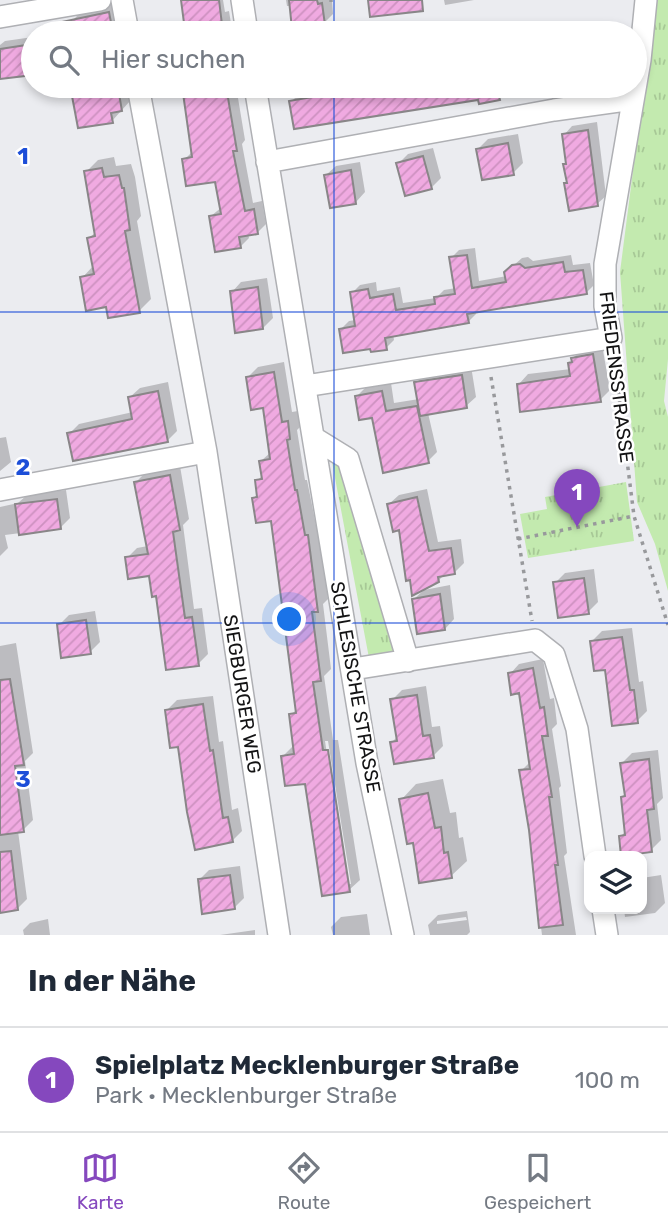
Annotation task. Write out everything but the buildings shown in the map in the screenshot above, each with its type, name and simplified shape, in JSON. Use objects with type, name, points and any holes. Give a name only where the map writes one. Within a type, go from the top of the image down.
[{"type":"street","points":[[0,17],[100,0]]},
{"type":"street","points":[[122,0],[126,21]]},
{"type":"street","points":[[242,0],[245,21]]},
{"type":"street","name":"FRIEDENSSTRASSE","points":[[643,21],[646,0]]},
{"type":"street","name":"SIEGBURGER WEG","points":[[140,98],[206,452],[279,935]]},
{"type":"street","name":"SCHLESISCHE STRASSE","points":[[257,98],[367,763],[403,935]]},
{"type":"street","points":[[267,162],[554,110],[634,99]]},
{"type":"street","name":"FRIEDENSSTRASSE","points":[[611,338],[605,306],[605,264],[634,99]]},
{"type":"street","points":[[305,386],[611,338]]},
{"type":"street","points":[[314,438],[348,459],[408,662]]},
{"type":"street","points":[[0,490],[206,452]]},
{"type":"street","points":[[353,669],[535,640],[554,655],[577,729],[595,851]]},
{"type":"street","points":[[604,914],[607,935]]},
{"type":"path","name":"FRIEDENSSTRASSE","points":[[611,338],[634,516],[668,625]]},
{"type":"path","points":[[487,356],[535,640]]},
{"type":"path","points":[[518,539],[634,516]]},
{"type":"green space","points":[[655,0],[668,0],[668,359],[664,401],[668,417],[668,591],[655,544],[637,502],[620,272],[642,98],[647,98],[647,62]]},
{"type":"green space","points":[[332,462],[341,464],[395,654],[369,658]]},
{"type":"green space","points":[[626,482],[634,541],[528,558],[520,514],[547,509],[545,497]]},
{"type":"place","name":"Spielplatz Mecklenburger Straße","points":[[577,527]]}]
